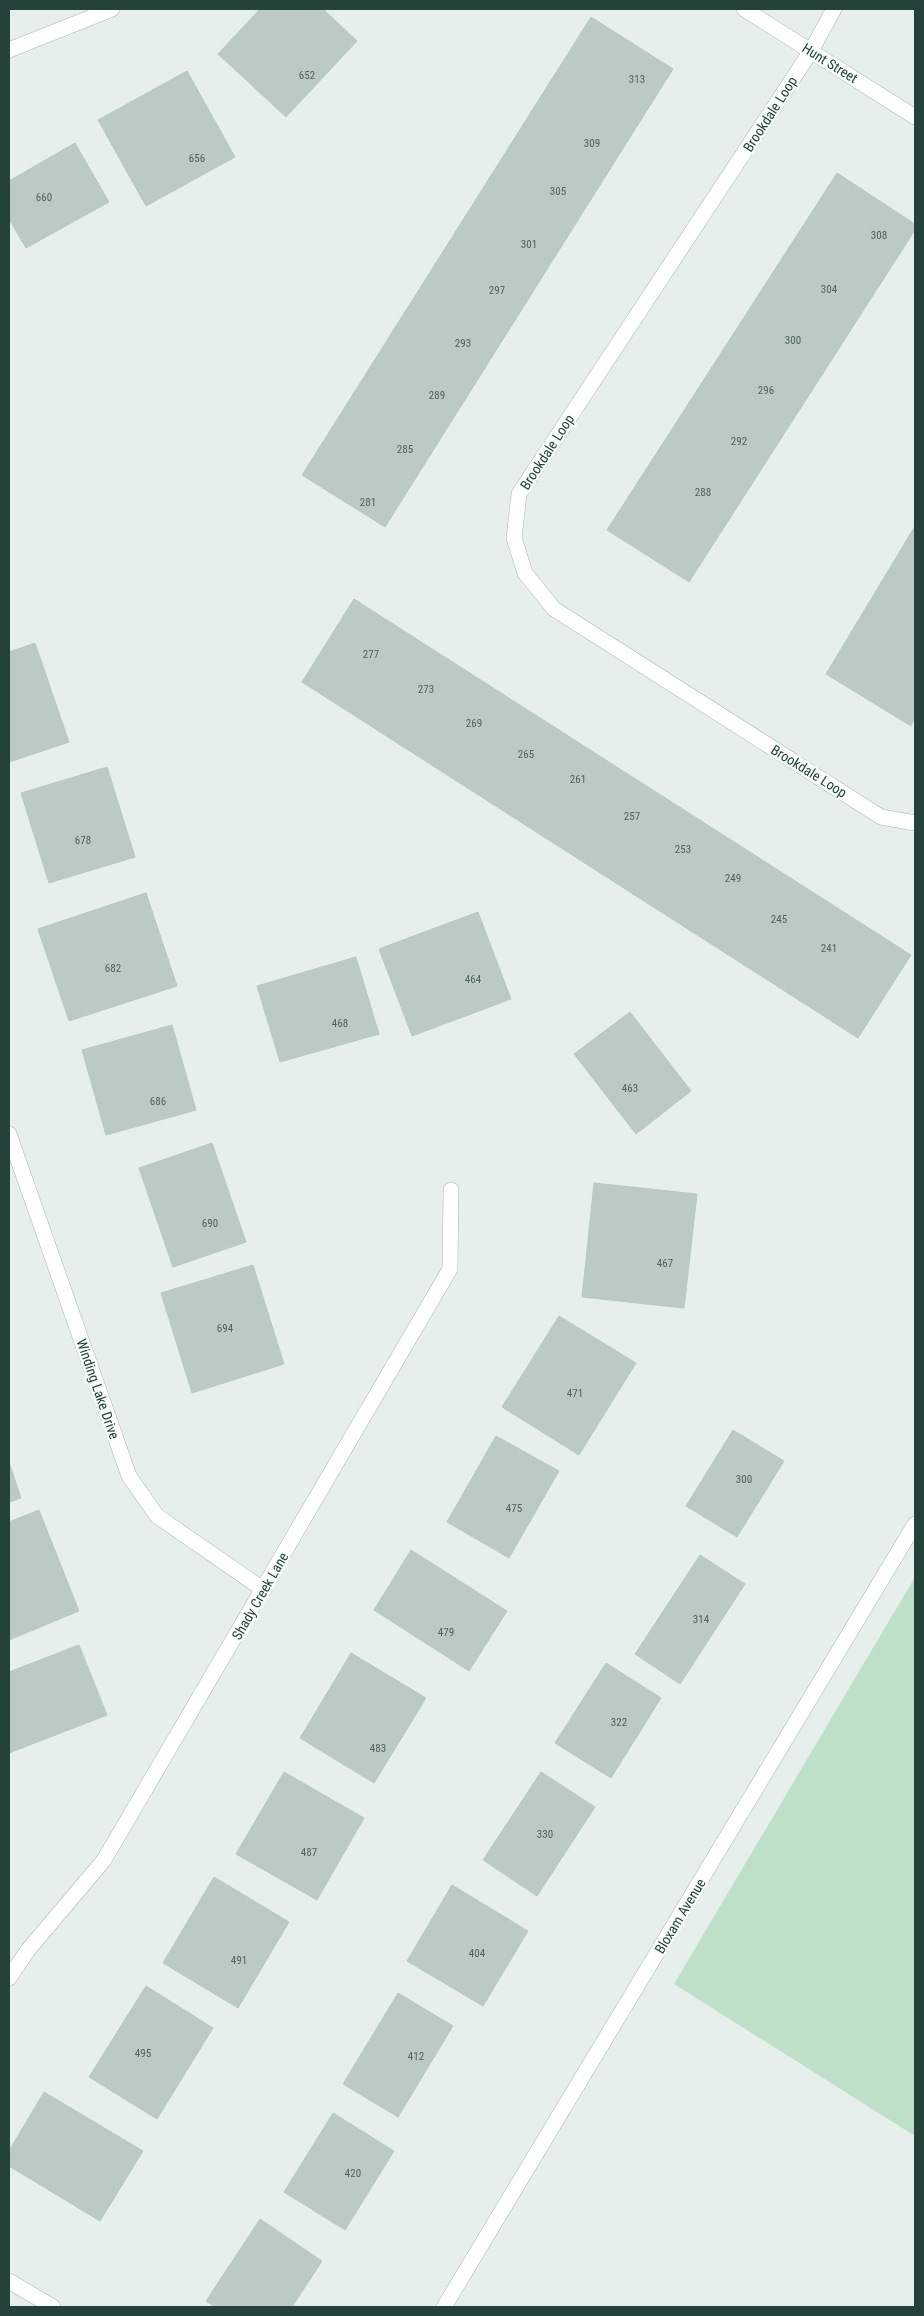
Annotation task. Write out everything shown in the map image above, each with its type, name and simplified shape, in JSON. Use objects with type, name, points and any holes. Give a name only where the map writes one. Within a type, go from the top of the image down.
[{"type":"street","points":[[9,50],[112,9]]},
{"type":"street","name":"Hunt Street","points":[[744,9],[915,117]]},
{"type":"street","name":"Brookdale Loop","points":[[834,9],[811,51],[519,494],[514,538],[526,573],[554,609],[881,817],[915,823]]},
{"type":"street","name":"Winding Lake Drive","points":[[9,1134],[129,1476],[157,1516],[264,1590]]},
{"type":"street","name":"Shady Creek Lane","points":[[9,1978],[28,1950],[104,1860],[264,1590],[450,1269],[451,1190]]},
{"type":"street","name":"Bloxam Avenue","points":[[444,2307],[915,1524]]},
{"type":"street","points":[[9,2281],[54,2307]]},
{"type":"green space","points":[[915,1577],[915,2136],[674,1984]]},
{"type":"building","points":[[260,9],[323,9],[357,41],[286,117],[218,54]]},
{"type":"building","points":[[591,17],[673,69],[385,527],[302,475]]},
{"type":"building","points":[[187,71],[235,157],[146,206],[98,120]]},
{"type":"building","points":[[75,143],[109,202],[26,248],[9,219],[9,181]]},
{"type":"building","points":[[837,173],[915,224],[915,230],[689,582],[607,530]]},
{"type":"building","points":[[915,526],[915,718],[911,726],[826,674]]},
{"type":"building","points":[[354,599],[911,955],[858,1038],[302,682]]},
{"type":"building","points":[[35,643],[69,742],[9,762],[9,652]]},
{"type":"building","points":[[107,767],[135,857],[49,883],[21,793]]},
{"type":"building","points":[[146,893],[177,986],[69,1021],[38,929]]},
{"type":"building","points":[[478,912],[511,999],[412,1036],[379,949]]},
{"type":"building","points":[[356,957],[379,1034],[280,1062],[257,986]]},
{"type":"building","points":[[630,1012],[691,1091],[636,1134],[574,1054]]},
{"type":"building","points":[[172,1025],[196,1110],[106,1135],[82,1050]]},
{"type":"building","points":[[212,1143],[246,1242],[173,1267],[139,1168]]},
{"type":"building","points":[[594,1183],[697,1194],[684,1308],[582,1297]]},
{"type":"building","points":[[253,1265],[284,1364],[192,1393],[161,1293]]},
{"type":"building","points":[[559,1316],[636,1363],[579,1455],[502,1407]]},
{"type":"building","points":[[733,1430],[784,1461],[737,1537],[686,1506]]},
{"type":"building","points":[[496,1436],[559,1471],[509,1558],[447,1522]]},
{"type":"building","points":[[9,1462],[21,1498],[9,1502]]},
{"type":"building","points":[[39,1510],[79,1611],[9,1640],[9,1522]]},
{"type":"building","points":[[411,1550],[507,1611],[469,1671],[374,1610]]},
{"type":"building","points":[[700,1555],[745,1584],[680,1684],[635,1654]]},
{"type":"building","points":[[79,1645],[107,1715],[9,1753],[9,1672]]},
{"type":"building","points":[[351,1653],[426,1698],[374,1783],[300,1738]]},
{"type":"building","points":[[606,1663],[661,1698],[611,1778],[555,1743]]},
{"type":"building","points":[[284,1772],[364,1818],[317,1900],[236,1854]]},
{"type":"building","points":[[541,1772],[595,1807],[537,1896],[483,1860]]},
{"type":"building","points":[[214,1877],[289,1922],[238,2008],[163,1963]]},
{"type":"building","points":[[452,1885],[528,1931],[483,2006],[407,1961]]},
{"type":"building","points":[[146,1986],[213,2028],[157,2119],[89,2077]]},
{"type":"building","points":[[398,1993],[453,2026],[398,2117],[343,2084]]},
{"type":"building","points":[[44,2092],[143,2151],[100,2221],[9,2166],[9,2151]]},
{"type":"building","points":[[333,2113],[394,2151],[345,2230],[284,2192]]},
{"type":"building","points":[[260,2219],[322,2261],[292,2307],[215,2307],[206,2301]]}]
